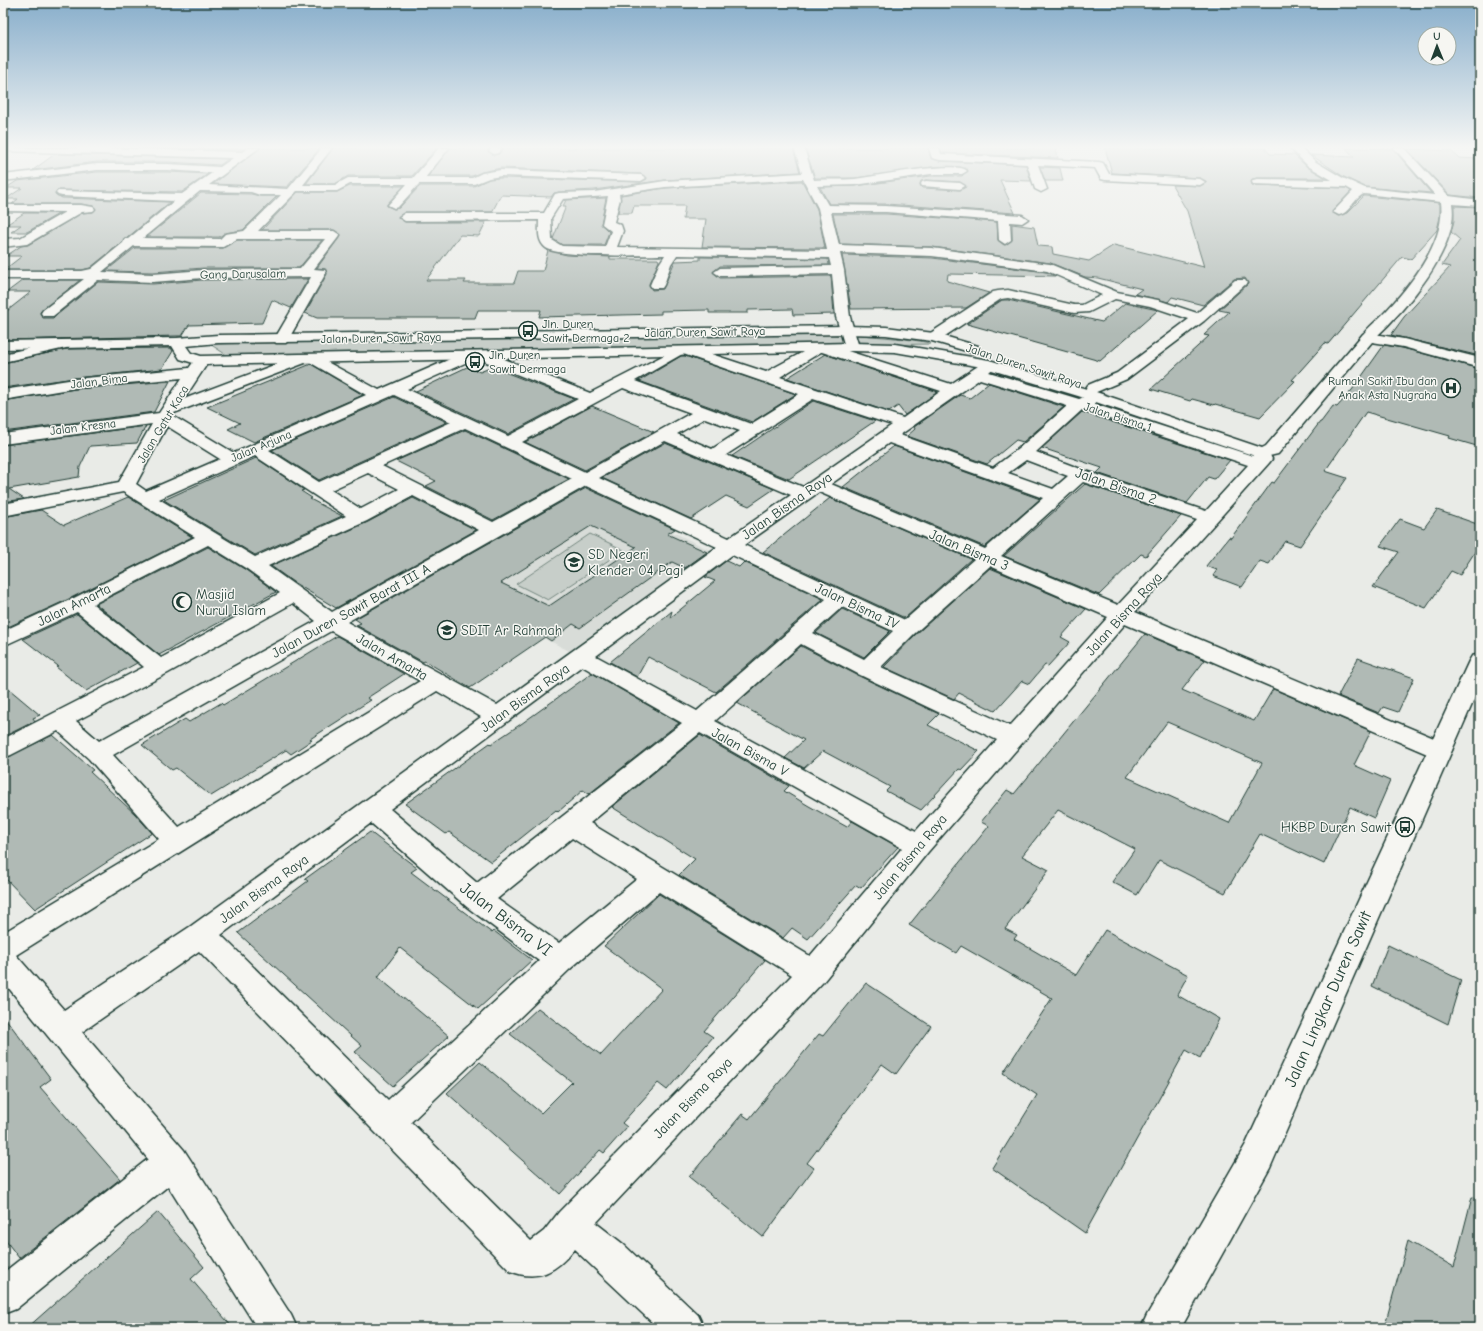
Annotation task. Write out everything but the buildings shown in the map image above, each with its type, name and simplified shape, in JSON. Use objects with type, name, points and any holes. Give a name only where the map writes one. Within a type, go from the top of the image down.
[{"type":"street","points":[[3,243],[22,242],[77,210]]},
{"type":"street","points":[[48,312],[129,242],[170,210]]},
{"type":"street","points":[[247,235],[272,210]]},
{"type":"street","points":[[551,210],[546,216],[545,241],[550,247],[560,250],[610,252],[932,252],[1050,268],[1113,295],[1153,303],[1199,318]]},
{"type":"street","points":[[610,252],[617,231],[617,228],[608,224],[611,210]]},
{"type":"street","points":[[824,210],[838,270],[846,330],[852,347]]},
{"type":"street","points":[[899,210],[1022,219]]},
{"type":"street","points":[[946,214],[948,210]]},
{"type":"street","points":[[1260,458],[1272,450],[1283,435],[1364,341],[1380,328],[1392,314],[1433,256],[1444,237],[1448,221],[1447,210]]},
{"type":"street","points":[[405,218],[546,216]]},
{"type":"street","points":[[1004,218],[1005,240]]},
{"type":"street","points":[[129,242],[223,243],[232,235],[334,235],[304,273]]},
{"type":"street","points":[[657,285],[665,264],[673,252]]},
{"type":"street","points":[[720,272],[838,270]]},
{"type":"street","name":"Gang Darusalam","points":[[3,275],[92,275],[153,278],[203,274],[304,273],[321,275],[281,340]]},
{"type":"street","points":[[995,475],[1024,453],[1079,404],[1122,376],[1199,318],[1240,283]]},
{"type":"street","points":[[934,337],[998,295],[1008,294],[1074,309],[1084,309],[1113,295]]},
{"type":"street","name":"Jalan Duren Sawit Raya","points":[[3,345],[177,342],[218,339],[281,340],[886,330],[934,337],[1095,393],[1260,458]]},
{"type":"street","points":[[1364,341],[1404,343],[1480,363]]},
{"type":"street","points":[[1364,341],[1480,369]]},
{"type":"street","name":"Jalan Duren Sawit Raya","points":[[177,342],[185,356],[198,367],[300,360],[822,349],[852,347],[895,348],[1095,393]]},
{"type":"street","points":[[3,358],[61,345]]},
{"type":"street","points":[[767,378],[822,349],[953,390]]},
{"type":"street","points":[[510,442],[622,382],[684,352],[811,393],[995,475],[1055,496]]},
{"type":"street","points":[[476,356],[591,399]]},
{"type":"street","name":"Jalan Arjuna","points":[[145,498],[232,458],[476,356]]},
{"type":"street","name":"Jalan Kresna","points":[[3,439],[166,414],[300,360]]},
{"type":"street","points":[[316,360],[378,396]]},
{"type":"street","name":"Jalan Bima","points":[[3,395],[46,387],[198,367]]},
{"type":"street","name":"Jalan Gatut Kaca","points":[[126,486],[166,414],[198,367]]},
{"type":"street","name":"Jalan Bisma 1","points":[[983,369],[1079,404],[1260,458]]},
{"type":"street","name":"Jalan Bisma Raya","points":[[61,1030],[201,934],[582,657],[731,546],[983,369]]},
{"type":"street","points":[[622,382],[752,430]]},
{"type":"street","name":"Jalan Bisma IV","points":[[394,389],[907,629],[1080,475]]},
{"type":"street","points":[[714,455],[811,393]]},
{"type":"street","name":"Jalan Duren Sawit Barat III A","points":[[97,753],[704,412]]},
{"type":"street","points":[[166,414],[232,458]]},
{"type":"street","points":[[318,489],[465,422]]},
{"type":"street","name":"Jalan Bisma 3","points":[[664,434],[714,455],[988,557],[1440,750]]},
{"type":"street","points":[[256,448],[360,517]]},
{"type":"street","name":"Jalan Bisma 2","points":[[1024,453],[1080,475],[1209,518]]},
{"type":"street","name":"Jalan Bisma Raya","points":[[389,1121],[523,1258],[532,1260],[546,1255],[571,1224],[813,973],[919,846],[1121,615],[1209,518],[1260,458]]},
{"type":"street","points":[[368,466],[494,530]]},
{"type":"street","points":[[3,510],[126,486]]},
{"type":"street","name":"Jalan Amarta","points":[[126,486],[254,566],[332,622],[435,682],[500,717]]},
{"type":"street","points":[[254,566],[360,517],[412,489]]},
{"type":"street","name":"Jalan Amarta","points":[[3,639],[79,603],[209,537]]},
{"type":"street","points":[[3,749],[160,668],[294,594]]},
{"type":"street","points":[[477,899],[698,723],[840,598]]},
{"type":"street","points":[[79,603],[160,668]]},
{"type":"street","points":[[866,669],[907,629]]},
{"type":"street","points":[[798,634],[866,669],[1014,738]]},
{"type":"street","name":"Jalan Bisma V","points":[[582,657],[919,846]]},
{"type":"street","name":"Jalan Lingkar Duren Sawit","points":[[1160,1328],[1258,1156],[1480,661]]},
{"type":"street","points":[[3,948],[435,682]]},
{"type":"street","points":[[60,719],[97,753],[177,841]]},
{"type":"street","name":"Jalan Bisma VI","points":[[372,810],[389,822],[477,899],[560,960],[658,877]]},
{"type":"street","points":[[570,824],[813,973]]},
{"type":"street","points":[[201,934],[389,1121],[560,960]]},
{"type":"street","points":[[3,960],[172,1162],[278,1328]]},
{"type":"street","points":[[3,1296],[172,1162]]},
{"type":"street","points":[[571,1224],[610,1257],[685,1328]]},
{"type":"shaded area","points":[[816,332],[896,338],[931,344],[228,356],[210,344]]},
{"type":"shaded area","name":"SD Negeri Klender 04 Pagi","points":[[579,487],[710,550],[569,651],[525,628],[435,575]]},
{"type":"shaded area","points":[[590,534],[624,550],[548,600],[516,584]]},
{"type":"place","name":"Jln. Duren Sawit Dermaga 2","points":[[528,331]]},
{"type":"place","name":"Jln. Duren Sawit Dermaga","points":[[475,362]]},
{"type":"place","name":"Rumah Sakit Ibu dan Anak Asta Nugraha","points":[[1451,388]]},
{"type":"place","name":"SD Negeri Klender 04 Pagi","points":[[574,562]]},
{"type":"place","name":"Masjid Nurul Islam","points":[[182,602]]},
{"type":"place","name":"SDIT Ar Rahmah","points":[[447,630]]},
{"type":"place","name":"HKBP Duren Sawit","points":[[1405,827]]}]
